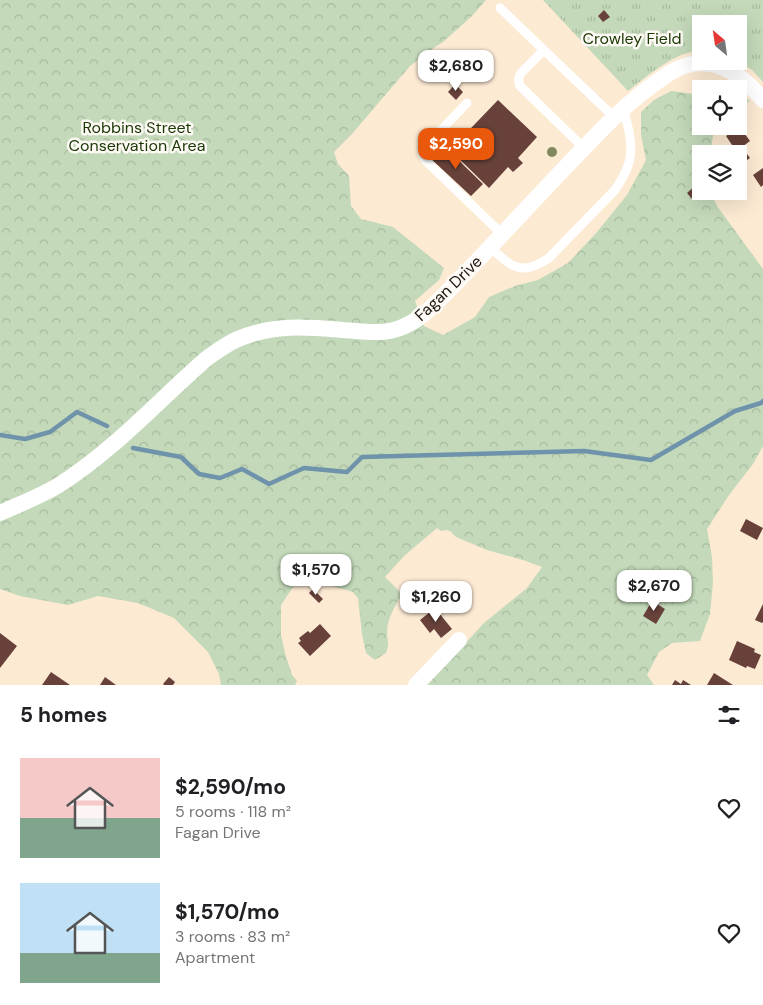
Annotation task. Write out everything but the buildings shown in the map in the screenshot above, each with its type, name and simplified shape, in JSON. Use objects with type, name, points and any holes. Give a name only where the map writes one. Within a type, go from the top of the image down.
[{"type":"street","name":"Fagan Drive","points":[[0,513],[34,498],[79,472],[103,453],[206,360],[237,340],[268,330],[286,327],[386,332],[402,328],[415,320],[431,308],[619,113],[646,89],[666,76],[688,65],[699,63],[721,66],[744,80],[759,95]]},
{"type":"street","points":[[416,685],[459,640]]},
{"type":"lane","points":[[490,247],[508,263],[518,268],[538,265],[549,258],[614,191],[628,167],[631,155],[629,130],[619,113],[544,50],[500,8]]},
{"type":"lane","points":[[544,50],[521,73],[519,76],[520,86],[584,148]]},
{"type":"lane","points":[[467,103],[424,149],[422,156],[502,234]]},
{"type":"green space","name":"Robbins Street Conservation Area","points":[[0,0],[486,0],[472,16],[443,42],[410,66],[352,134],[334,152],[338,164],[349,176],[351,206],[361,219],[393,227],[444,268],[439,280],[415,301],[424,326],[443,335],[475,317],[489,297],[515,286],[538,280],[568,263],[597,232],[627,195],[646,160],[641,135],[641,112],[654,100],[671,91],[692,94],[692,135],[714,135],[712,145],[692,145],[692,200],[714,200],[763,269],[763,446],[753,464],[729,495],[707,529],[712,557],[713,583],[710,614],[700,641],[672,643],[659,652],[647,675],[654,685],[427,685],[484,623],[527,588],[542,567],[487,550],[456,537],[450,531],[441,531],[437,528],[404,556],[385,577],[402,594],[388,622],[386,653],[375,660],[366,653],[358,598],[353,592],[313,578],[293,587],[281,605],[281,635],[292,675],[297,681],[295,685],[221,685],[219,674],[208,652],[174,618],[138,603],[98,596],[68,605],[20,596],[0,589]]},
{"type":"green space","name":"Crowley Field","points":[[543,0],[763,0],[763,82],[748,68],[748,15],[692,15],[692,52],[683,54],[663,65],[628,91]]},
{"type":"waterway","points":[[133,448],[181,457],[199,474],[220,478],[242,469],[269,484],[304,468],[347,472],[362,457],[584,451],[651,460],[735,411],[763,401]]},
{"type":"waterway","points":[[0,435],[25,439],[50,432],[77,412],[107,426]]}]
